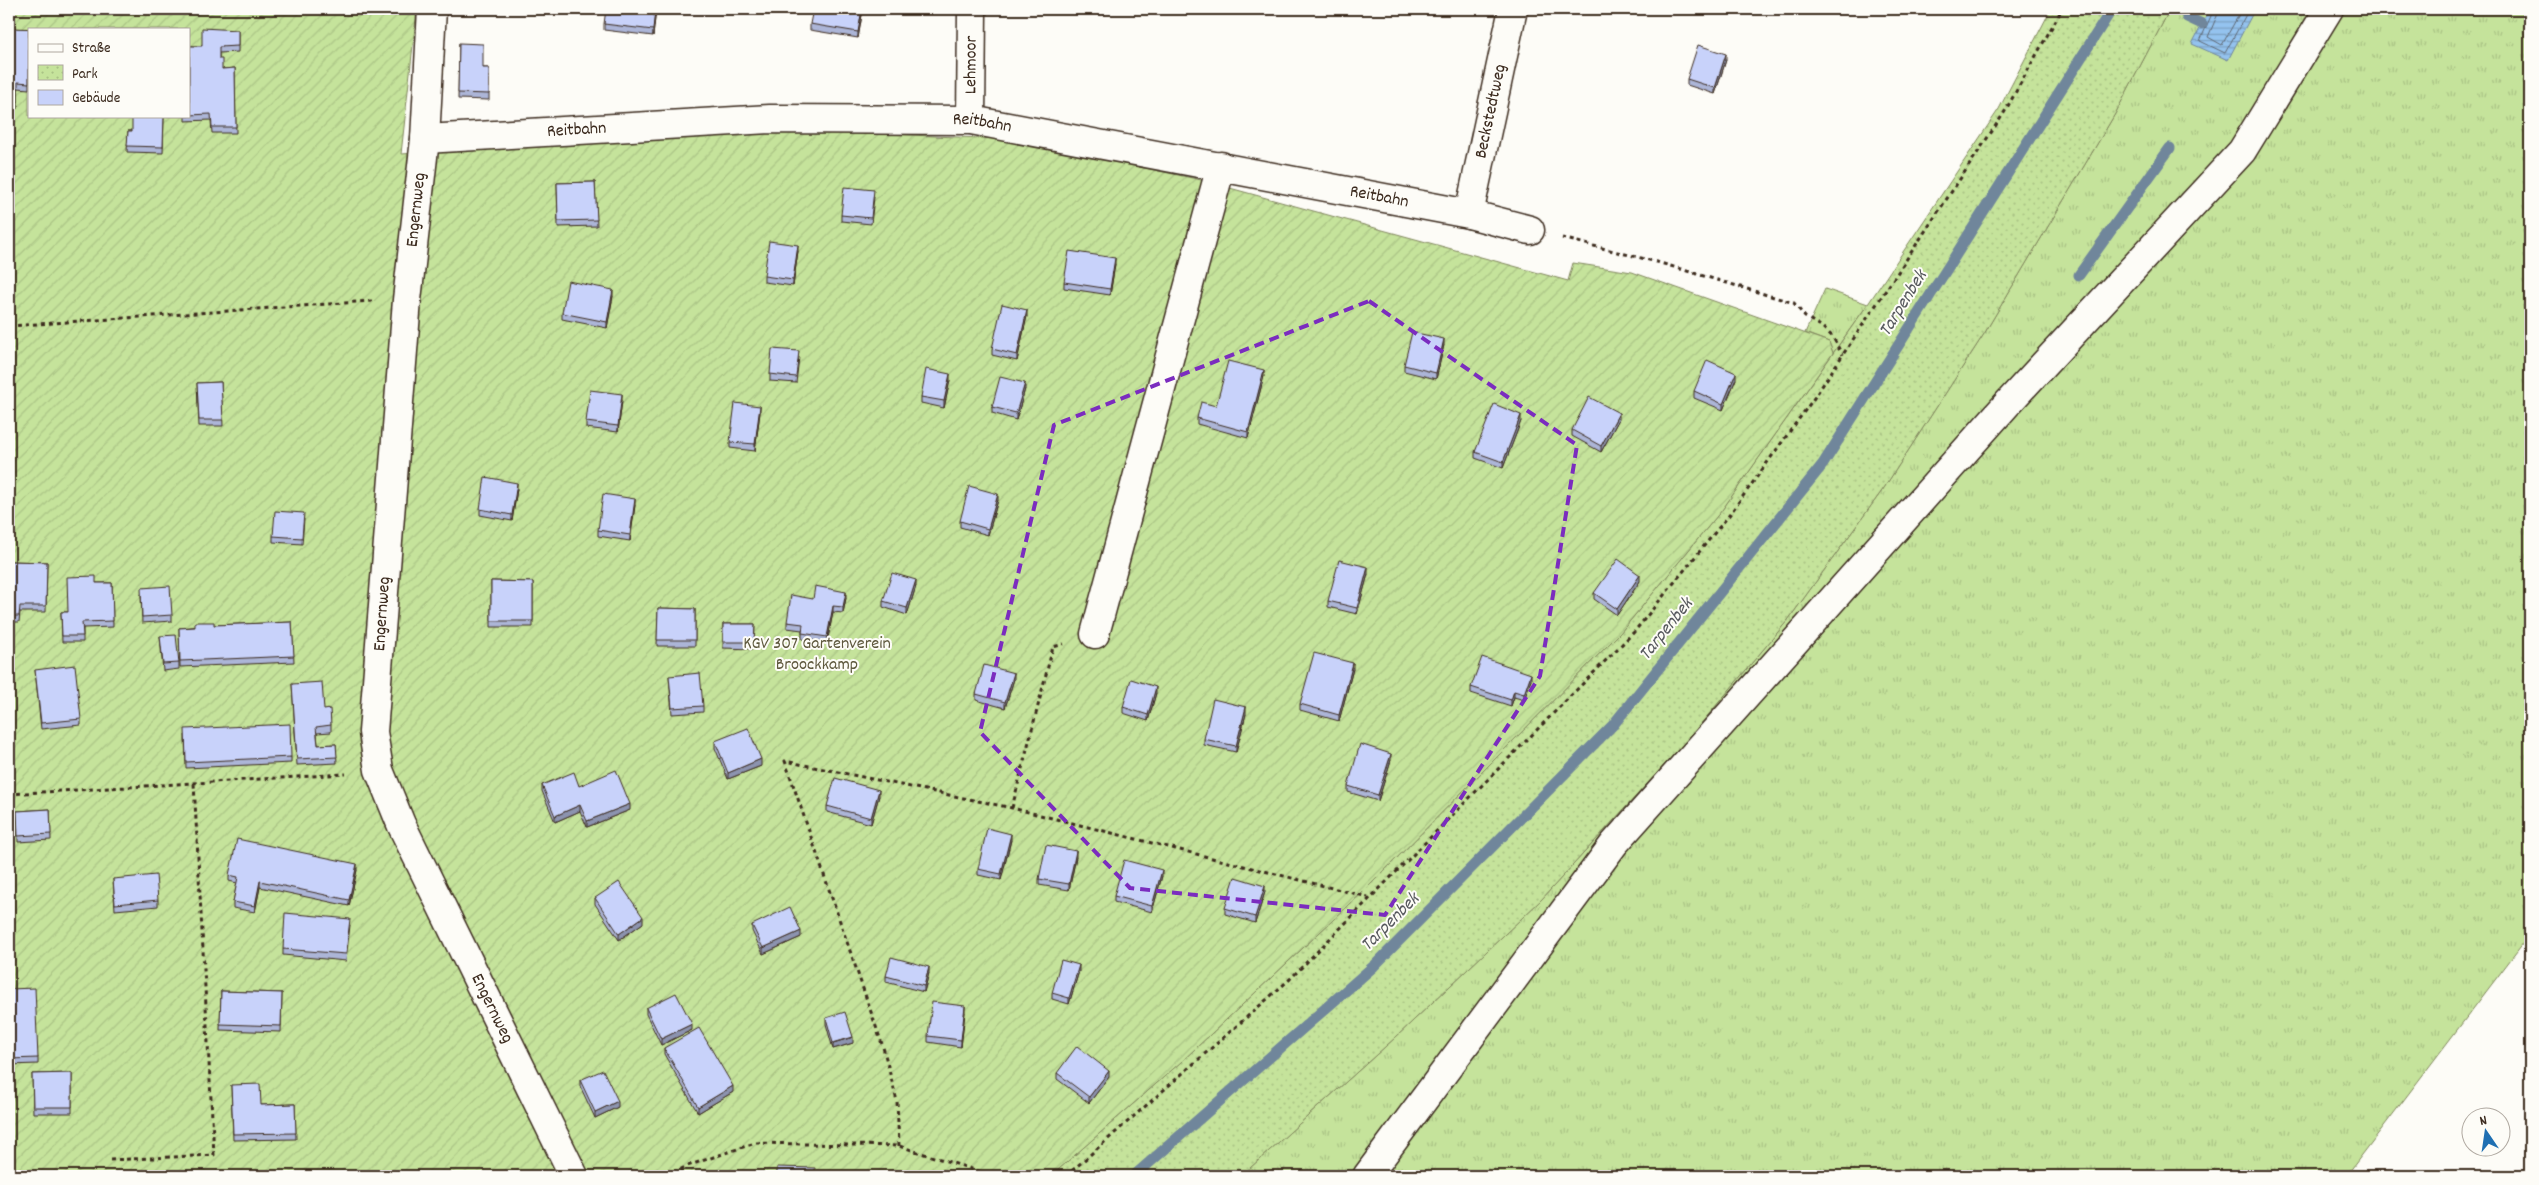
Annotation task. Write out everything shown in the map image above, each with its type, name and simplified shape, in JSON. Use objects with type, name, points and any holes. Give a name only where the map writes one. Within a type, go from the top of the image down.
[{"type":"street","name":"Engernweg","points":[[432,9],[424,139],[407,300],[373,732],[379,770],[401,824],[574,1176]]},
{"type":"street","name":"Lehmoor","points":[[971,120],[972,9]]},
{"type":"street","name":"Beckstedtweg","points":[[1469,214],[1513,9]]},
{"type":"street","points":[[1367,1176],[1614,844],[1995,418],[2242,151],[2330,9]]},
{"type":"street","name":"Reitbahn","points":[[424,139],[770,119],[971,120],[1469,214],[1530,230]]},
{"type":"street","points":[[1095,634],[1221,166]]},
{"type":"path","points":[[1066,1176],[1290,979],[1634,632],[1730,514],[1814,398],[1928,231],[2004,114],[2062,9]]},
{"type":"path","points":[[1530,230],[1657,262],[1794,302],[1805,317],[1821,326],[1833,338],[1842,356]]},
{"type":"path","points":[[9,326],[407,300]]},
{"type":"path","points":[[1012,808],[1054,647],[1095,634]]},
{"type":"path","points":[[899,1146],[897,1100],[883,1047],[785,761],[1012,808],[1369,898]]},
{"type":"path","points":[[9,794],[379,770]]},
{"type":"path","points":[[110,1160],[214,1155],[194,783]]},
{"type":"path","points":[[666,1176],[690,1165],[755,1143],[899,1146],[994,1176]]},
{"type":"highlighted area","points":[[1369,301],[1577,445],[1540,676],[1385,915],[1130,888],[980,732],[1054,425]]},
{"type":"green space","name":"KGV 307 Gartenverein Broockkamp","points":[[9,9],[417,9],[401,154],[810,131],[1007,139],[1197,179],[1568,281],[1573,263],[1632,272],[1829,342],[1833,353],[1722,510],[1620,633],[1365,890],[1181,1062],[1051,1176],[9,1176]]},
{"type":"green space","points":[[2051,9],[2170,9],[2115,114],[1984,334],[1884,488],[1788,620],[1688,739],[1541,900],[1396,1037],[1241,1176],[1051,1176],[1181,1062],[1365,890],[1620,633],[1722,510],[1868,304],[1999,109]]},
{"type":"green space","points":[[2170,9],[2530,9],[2530,934],[2346,1176],[1241,1176],[1396,1037],[1541,900],[1688,739],[1788,620],[1884,488],[1984,334],[2115,114]]},
{"type":"green space","points":[[1825,289],[1868,304],[1833,353],[1829,342],[1805,333]]},
{"type":"water","points":[[2210,9],[2255,9],[2228,60],[2192,44]]},
{"type":"building","points":[[606,9],[655,9],[653,30],[604,24]]},
{"type":"building","points":[[813,9],[862,9],[858,32],[810,24]]},
{"type":"building","points":[[9,28],[28,29],[28,83],[18,82],[18,102],[9,102]]},
{"type":"building","points":[[202,28],[238,30],[238,46],[219,47],[219,59],[222,59],[222,69],[235,68],[236,127],[212,127],[211,114],[190,115],[190,46],[202,46]]},
{"type":"building","points":[[459,43],[483,44],[483,68],[489,68],[489,94],[458,93]]},
{"type":"building","points":[[1698,45],[1726,54],[1715,88],[1687,79]]},
{"type":"building","points":[[132,118],[164,118],[163,147],[127,146],[128,131],[132,131]]},
{"type":"building","points":[[595,182],[597,220],[558,221],[557,183]]},
{"type":"building","points":[[844,187],[874,190],[871,218],[841,215]]},
{"type":"building","points":[[769,241],[798,245],[793,280],[764,276]]},
{"type":"building","points":[[1069,251],[1115,258],[1110,289],[1064,282]]},
{"type":"building","points":[[568,281],[613,290],[607,322],[562,313]]},
{"type":"building","points":[[1002,304],[1027,310],[1017,355],[992,349]]},
{"type":"building","points":[[1412,332],[1444,339],[1436,373],[1404,365]]},
{"type":"building","points":[[772,349],[799,351],[796,377],[770,374]]},
{"type":"building","points":[[1707,360],[1736,373],[1723,404],[1694,391]]},
{"type":"building","points":[[1228,361],[1264,370],[1248,432],[1197,418],[1201,402],[1216,406]]},
{"type":"building","points":[[926,369],[950,374],[944,401],[921,397]]},
{"type":"building","points":[[1000,377],[1025,383],[1016,413],[992,407]]},
{"type":"building","points":[[221,382],[223,420],[199,420],[197,383]]},
{"type":"building","points":[[590,390],[622,394],[618,426],[586,422]]},
{"type":"building","points":[[1589,397],[1619,413],[1601,446],[1572,430]]},
{"type":"building","points":[[735,403],[760,406],[755,444],[730,442]]},
{"type":"building","points":[[1494,404],[1521,415],[1503,462],[1475,452]]},
{"type":"building","points":[[485,477],[517,483],[512,515],[480,509]]},
{"type":"building","points":[[969,486],[998,494],[988,529],[960,521]]},
{"type":"building","points":[[603,494],[635,499],[630,535],[598,530]]},
{"type":"building","points":[[275,511],[304,513],[302,538],[273,536]]},
{"type":"building","points":[[1618,559],[1640,575],[1617,609],[1594,593]]},
{"type":"building","points":[[1339,560],[1368,567],[1357,608],[1328,601]]},
{"type":"building","points":[[9,561],[47,562],[46,606],[20,606],[19,616],[9,616]]},
{"type":"building","points":[[892,573],[916,580],[907,608],[883,601]]},
{"type":"building","points":[[96,576],[96,583],[112,583],[113,621],[82,622],[83,636],[62,636],[61,612],[68,612],[67,577]]},
{"type":"building","points":[[491,581],[533,582],[533,621],[491,621]]},
{"type":"building","points":[[170,586],[172,615],[142,617],[141,588]]},
{"type":"building","points":[[815,586],[846,592],[843,607],[833,606],[827,637],[802,633],[803,624],[787,622],[791,595],[813,599]]},
{"type":"building","points":[[658,608],[695,609],[695,640],[657,640]]},
{"type":"building","points":[[195,622],[214,622],[214,625],[292,622],[294,656],[180,661],[179,628],[195,627]]},
{"type":"building","points":[[723,624],[755,624],[754,642],[723,642]]},
{"type":"building","points":[[176,635],[179,663],[163,664],[160,636]]},
{"type":"building","points":[[1314,653],[1353,663],[1339,715],[1300,704]]},
{"type":"building","points":[[1482,657],[1531,674],[1524,694],[1514,691],[1511,700],[1471,687]]},
{"type":"building","points":[[75,665],[81,719],[41,723],[35,670]]},
{"type":"building","points":[[984,665],[1014,673],[1005,702],[976,694]]},
{"type":"building","points":[[700,673],[703,706],[672,708],[669,676]]},
{"type":"building","points":[[1131,679],[1156,687],[1148,715],[1123,707]]},
{"type":"building","points":[[322,682],[324,710],[330,709],[331,725],[316,727],[318,745],[336,744],[337,757],[297,759],[292,684]]},
{"type":"building","points":[[1213,699],[1246,707],[1236,746],[1204,739]]},
{"type":"building","points":[[290,724],[291,757],[186,762],[185,729]]},
{"type":"building","points":[[748,728],[761,759],[728,773],[715,741]]},
{"type":"building","points":[[1360,744],[1391,754],[1378,795],[1348,786]]},
{"type":"building","points":[[616,770],[630,804],[587,821],[580,805],[555,816],[542,785],[574,772],[579,786]]},
{"type":"building","points":[[835,778],[879,790],[871,818],[827,806]]},
{"type":"building","points":[[50,809],[51,834],[18,836],[17,811]]},
{"type":"building","points":[[987,828],[1011,834],[1001,874],[978,869]]},
{"type":"building","points":[[237,839],[357,864],[349,900],[260,881],[255,906],[233,902],[238,877],[229,875]]},
{"type":"building","points":[[1046,845],[1076,851],[1069,884],[1039,879]]},
{"type":"building","points":[[1124,860],[1162,870],[1152,906],[1114,896]]},
{"type":"building","points":[[156,875],[158,900],[115,904],[113,879]]},
{"type":"building","points":[[1235,877],[1265,886],[1255,917],[1225,908]]},
{"type":"building","points":[[619,882],[643,917],[619,934],[595,898]]},
{"type":"building","points":[[790,907],[801,931],[763,948],[752,925]]},
{"type":"building","points":[[285,913],[350,919],[346,954],[283,949]]},
{"type":"building","points":[[891,957],[929,967],[924,986],[886,976]]},
{"type":"building","points":[[1061,960],[1079,965],[1069,998],[1052,993]]},
{"type":"building","points":[[35,988],[38,1058],[9,1059],[9,989]]},
{"type":"building","points":[[221,991],[282,993],[281,1026],[220,1024]]},
{"type":"building","points":[[676,993],[692,1024],[661,1039],[646,1008]]},
{"type":"building","points":[[932,1002],[965,1006],[961,1040],[928,1036]]},
{"type":"building","points":[[845,1012],[853,1037],[833,1043],[826,1018]]},
{"type":"building","points":[[699,1028],[733,1086],[698,1107],[664,1048]]},
{"type":"building","points":[[1077,1046],[1109,1071],[1089,1097],[1057,1073]]},
{"type":"building","points":[[603,1070],[618,1101],[595,1112],[580,1080]]},
{"type":"building","points":[[72,1073],[72,1107],[33,1107],[32,1074]]},
{"type":"building","points":[[260,1084],[261,1105],[295,1104],[296,1133],[233,1134],[231,1085]]},
{"type":"building","points":[[777,1167],[815,1168],[815,1176],[777,1176]]},
{"type":"waterway","name":"Tarpenbek","points":[[1134,1176],[1374,966],[1613,725],[1823,464],[2112,9]]},
{"type":"waterway","points":[[2187,17],[2202,24]]},
{"type":"waterway","points":[[2079,275],[2170,148]]}]
